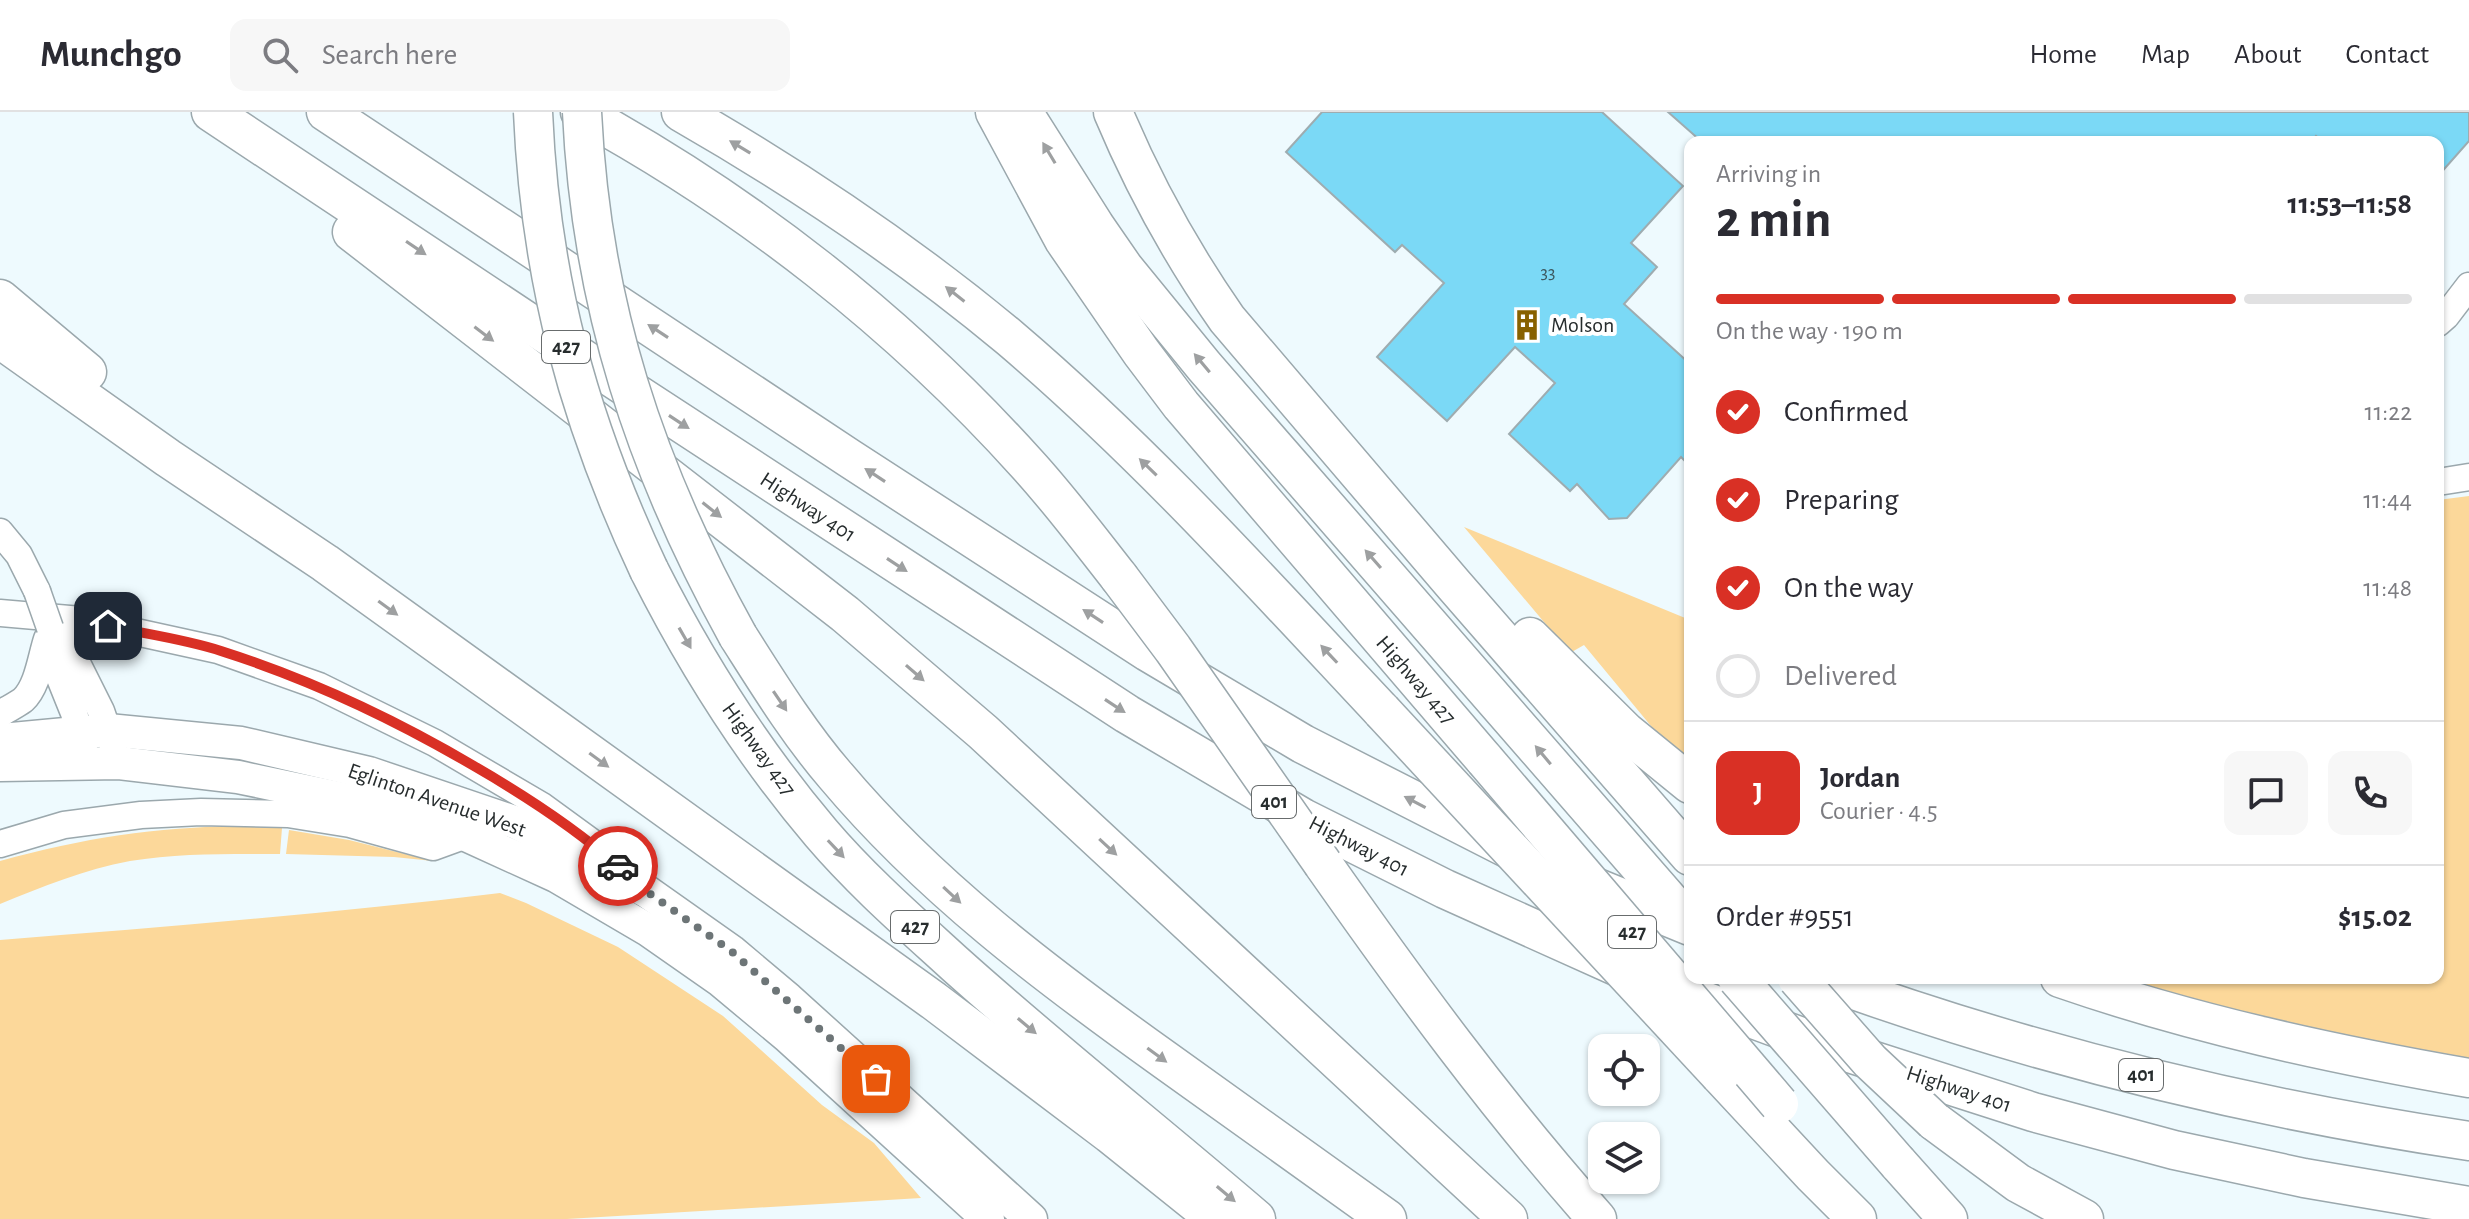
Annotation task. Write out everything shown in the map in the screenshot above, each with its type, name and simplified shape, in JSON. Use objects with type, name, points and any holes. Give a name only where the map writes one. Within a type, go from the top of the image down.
[{"type":"highway","points":[[203,112],[377,253],[758,546],[900,661],[994,742],[1508,1219]]},
{"type":"highway","name":"Highway 401","points":[[211,112],[1127,714],[1303,818],[1445,889],[1581,952],[1695,998],[1815,1042],[2033,1112],[2174,1150],[2349,1186],[2469,1206]]},
{"type":"highway","points":[[326,112],[1015,567],[1174,668],[1303,744],[1428,809],[1524,856],[1684,923]]},
{"type":"highway","name":"Highway 427","points":[[533,112],[541,217],[563,338],[580,398],[622,514],[703,670],[780,781],[821,833],[870,884],[980,987],[1256,1219]]},
{"type":"highway","points":[[581,112],[683,173],[810,262],[882,322],[1028,465],[1173,649],[1478,1078],[1597,1219]]},
{"type":"highway","points":[[581,112],[587,183],[610,319],[649,450],[704,576],[781,704],[834,774],[899,845],[967,908],[1049,975],[1387,1219]]},
{"type":"highway","points":[[681,112],[777,169],[894,249],[954,293],[1064,386],[1156,474],[1382,711],[1857,1219]]},
{"type":"highway","name":"Highway 427","points":[[995,112],[1064,240],[1141,352],[1200,427],[1876,1219]]},
{"type":"highway","points":[[1023,112],[1095,226],[1204,366],[1684,918]]},
{"type":"highway","points":[[1113,112],[1135,165],[1163,219],[1194,272],[1227,319],[1684,849]]},
{"type":"highway","points":[[1135,112],[1175,197],[1203,247],[1278,350],[1525,632],[1626,732],[1684,779]]},
{"type":"highway","points":[[0,299],[325,563]]},
{"type":"highway","points":[[0,339],[168,458],[325,563],[934,1001],[1110,1134],[1216,1219]]},
{"type":"highway","points":[[1742,984],[1948,1219]]},
{"type":"highway","points":[[1802,984],[1870,1061],[1934,1121],[2018,1183],[2084,1219]]},
{"type":"highway","name":"401","points":[[1837,984],[2061,1055],[2297,1112],[2469,1141]]},
{"type":"highway","points":[[2077,984],[2129,1002],[2256,1034],[2469,1078]]},
{"type":"main road","name":"Eglinton Avenue West","points":[[0,740],[94,732],[241,743],[369,773],[517,823],[646,891],[698,926],[754,970],[1031,1219]]},
{"type":"main road","name":"Eglinton Avenue West","points":[[0,765],[103,764],[254,780],[362,803],[466,835],[556,876],[648,930],[721,981],[787,1036],[988,1219]]},
{"type":"street","points":[[2444,318],[2469,286]]},
{"type":"street","points":[[2444,481],[2469,477]]},
{"type":"street","points":[[0,532],[19,555],[37,591],[50,628],[49,651],[74,713],[94,732],[103,764]]},
{"type":"street","points":[[0,613],[81,620],[218,650],[319,686],[435,743],[542,806],[590,841],[646,891]]},
{"type":"street","points":[[0,714],[27,695],[50,628]]},
{"type":"street","points":[[0,844],[64,825],[141,815],[201,812],[288,814],[350,824],[433,847],[466,835]]},
{"type":"shaded area","points":[[2469,496],[2469,1064],[2116,984],[2444,984],[2444,499]]},
{"type":"shaded area","points":[[1464,527],[1684,618],[1684,760],[1670,749],[1584,645],[1570,653]]},
{"type":"shaded area","points":[[241,826],[282,828],[280,854],[186,855],[113,864],[0,904],[0,861],[119,835]]},
{"type":"shaded area","points":[[289,830],[349,840],[433,861],[286,854]]},
{"type":"shaded area","points":[[500,893],[618,947],[723,1016],[822,1105],[874,1143],[921,1198],[567,1219],[0,1219],[0,940],[250,919]]},
{"type":"building","name":"Molson","points":[[1322,112],[1602,112],[1683,186],[1631,243],[1657,267],[1624,304],[1684,359],[1684,460],[1681,457],[1627,518],[1609,519],[1577,484],[1570,491],[1509,434],[1555,383],[1515,347],[1447,421],[1377,357],[1444,283],[1402,245],[1395,252],[1286,152]]},
{"type":"building","points":[[1668,112],[2469,112],[2469,141],[2444,169],[2444,136],[1695,136]]},
{"type":"way so far","points":[[618,866],[646,891],[731,951],[876,1079]]},
{"type":"place","name":"Molson","points":[[1527,325]]},
{"type":"route","points":[[108,626],[218,650],[319,686],[435,743],[542,806],[618,866]]}]
